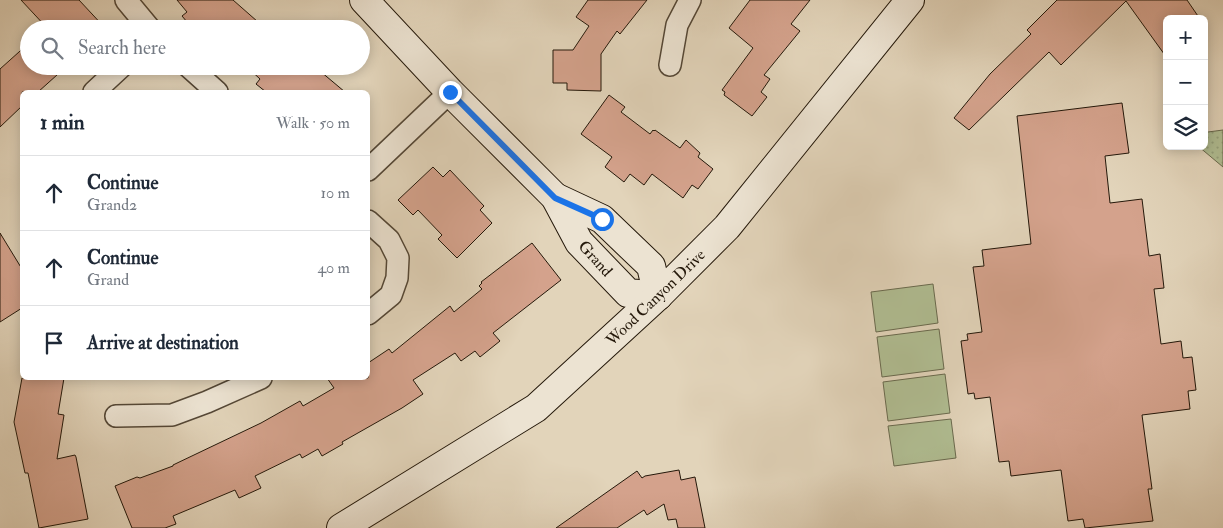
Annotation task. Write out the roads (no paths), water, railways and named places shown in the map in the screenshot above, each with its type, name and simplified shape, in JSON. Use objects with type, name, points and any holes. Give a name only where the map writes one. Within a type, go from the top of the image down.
[{"type":"street","points":[[126,0],[143,20]]},
{"type":"street","name":"Grand","points":[[364,0],[450,92],[555,198],[579,242],[628,293],[658,296]]},
{"type":"street","points":[[670,65],[678,25],[690,0]]},
{"type":"street","name":"Wood Canyon Drive","points":[[341,528],[536,408],[658,296],[727,227],[910,0]]},
{"type":"street","points":[[96,90],[112,75]]},
{"type":"street","points":[[198,75],[215,90]]},
{"type":"street","points":[[370,168],[450,92]]},
{"type":"street","points":[[370,222],[389,240],[398,258],[397,278],[391,295],[370,312]]},
{"type":"street","points":[[116,416],[172,415],[256,380]]}]
